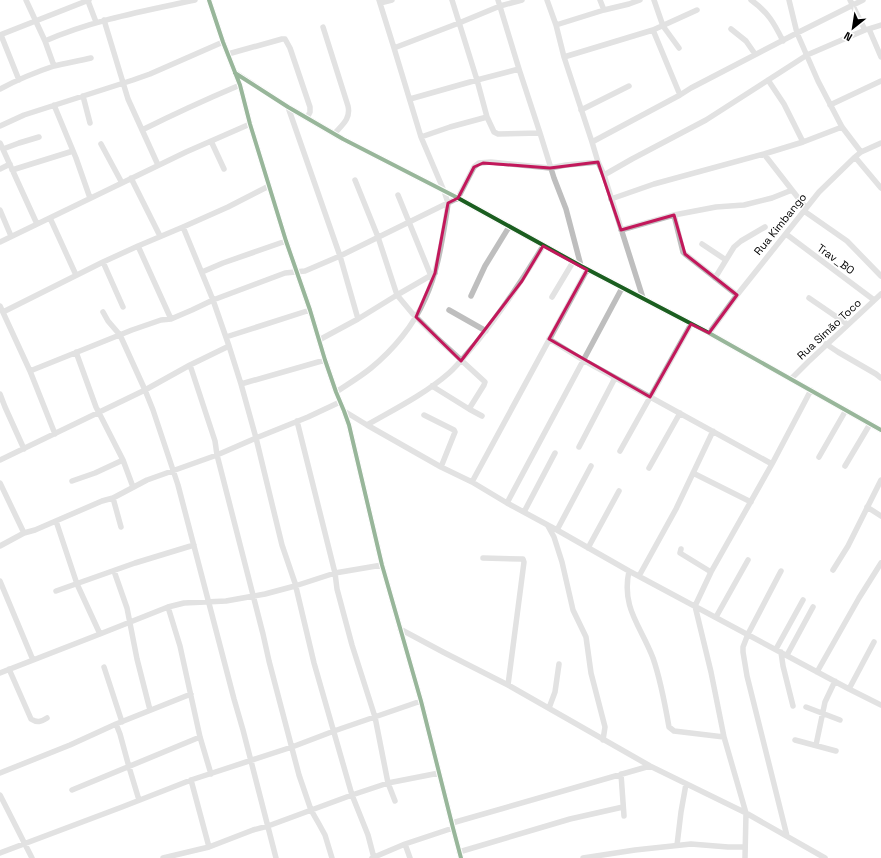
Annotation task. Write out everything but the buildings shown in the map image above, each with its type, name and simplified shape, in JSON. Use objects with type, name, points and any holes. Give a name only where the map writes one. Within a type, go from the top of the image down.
[{"type":"street","points":[[26,0],[45,41],[54,66]]},
{"type":"street","points":[[19,80],[1,35],[88,0],[96,22]]},
{"type":"street","points":[[45,41],[96,22],[195,0]]},
{"type":"street","points":[[209,0],[223,42],[240,85],[250,124],[286,241],[310,310],[325,360],[349,426],[382,565],[420,701],[460,855],[570,819],[623,807]]},
{"type":"street","points":[[336,392],[370,369],[384,357],[396,344],[416,317],[425,300],[433,274],[448,211],[448,203],[421,137],[379,2],[392,0]]},
{"type":"street","points":[[452,0],[487,117],[494,132],[540,133]]},
{"type":"street","points":[[394,48],[459,24],[499,3],[522,0]]},
{"type":"street","points":[[547,0],[642,298]]},
{"type":"street","points":[[600,0],[604,10]]},
{"type":"street","points":[[556,25],[640,0]]},
{"type":"street","points":[[654,0],[663,26],[679,48]]},
{"type":"street","points":[[751,0],[768,14],[783,41]]},
{"type":"street","points":[[789,0],[797,33],[818,81],[842,126],[861,152]]},
{"type":"street","points":[[592,142],[783,41],[851,3],[863,0]]},
{"type":"street","points":[[499,3],[550,168],[566,209],[581,266]]},
{"type":"street","points":[[851,3],[867,29],[881,57]]},
{"type":"street","points":[[564,57],[654,30],[697,10]]},
{"type":"street","points":[[104,20],[128,99],[158,165]]},
{"type":"street","points":[[604,175],[706,120],[807,55],[881,24]]},
{"type":"street","points":[[323,27],[349,112],[347,119],[334,134]]},
{"type":"street","points":[[731,29],[746,41],[756,54]]},
{"type":"street","points":[[654,30],[680,95]]},
{"type":"street","points":[[228,54],[285,39],[290,48],[310,107],[310,112],[307,118]]},
{"type":"street","points":[[0,126],[24,115],[150,74],[223,42]]},
{"type":"street","points":[[0,89],[54,66],[90,58]]},
{"type":"street","points":[[410,99],[519,69]]},
{"type":"street","points":[[236,73],[288,107],[334,134],[458,198],[587,270],[709,333],[881,430]]},
{"type":"street","points":[[768,80],[784,104],[802,142]]},
{"type":"street","points":[[830,105],[881,81]]},
{"type":"street","points":[[142,130],[240,85]]},
{"type":"street","points":[[581,110],[629,86]]},
{"type":"street","points":[[83,96],[90,122]]},
{"type":"street","points":[[54,105],[90,198]]},
{"type":"street","points":[[288,107],[340,256],[358,319]]},
{"type":"street","points":[[421,137],[487,117]]},
{"type":"street","points":[[0,242],[158,165],[250,124]]},
{"type":"street","points":[[611,199],[654,184],[802,142],[842,126]]},
{"type":"street","points":[[3,150],[13,145],[39,137]]},
{"type":"street","points":[[212,141],[224,169]]},
{"type":"street","points":[[0,143],[37,224]]},
{"type":"street","name":"Rua Kimbango","points":[[709,333],[737,295],[819,192],[854,157],[861,152],[881,143]]},
{"type":"street","points":[[101,144],[122,183]]},
{"type":"street","points":[[0,169],[73,151]]},
{"type":"street","points":[[764,154],[792,190],[805,210],[846,241],[881,276]]},
{"type":"street","points":[[854,157],[881,188]]},
{"type":"street","points":[[30,371],[132,330],[171,318],[213,300],[285,273],[305,271],[340,256],[458,198],[474,167],[479,163],[491,162],[550,168],[598,162]]},
{"type":"street","points":[[131,178],[160,236]]},
{"type":"street","points":[[355,180],[378,237],[397,294],[416,317],[485,382],[469,409]]},
{"type":"street","points":[[55,434],[30,371],[1,309],[160,236],[228,207],[269,186]]},
{"type":"street","points":[[621,230],[674,214],[716,207],[744,205],[772,198],[792,190]]},
{"type":"street","points":[[398,195],[433,274]]},
{"type":"street","points":[[0,210],[11,236]]},
{"type":"street","points":[[674,214],[683,252],[737,295]]},
{"type":"street","points":[[50,218],[76,275]]},
{"type":"street","points":[[183,227],[213,300],[241,384],[314,663],[352,795],[368,835],[373,858],[452,826],[650,766]]},
{"type":"street","points":[[471,296],[485,266],[509,227]]},
{"type":"street","points":[[715,278],[737,243],[765,227]]},
{"type":"street","name":"Trav_BO","points":[[786,234],[874,300]]},
{"type":"street","points":[[202,272],[286,241]]},
{"type":"street","points":[[702,244],[726,260]]},
{"type":"street","points":[[138,246],[171,318]]},
{"type":"street","points":[[367,425],[406,403],[450,372],[486,331],[522,280],[543,246]]},
{"type":"street","points":[[103,262],[122,307]]},
{"type":"street","points":[[552,297],[573,262]]},
{"type":"street","points":[[472,482],[587,270]]},
{"type":"street","points":[[319,340],[358,319],[397,294],[433,274]]},
{"type":"street","points":[[507,503],[622,288]]},
{"type":"street","name":"Rua Simão Toco","points":[[791,379],[847,324],[881,294]]},
{"type":"street","points":[[809,298],[847,324]]},
{"type":"street","points":[[226,336],[310,310]]},
{"type":"street","points":[[449,310],[486,331]]},
{"type":"street","points":[[103,312],[108,321],[120,335],[145,390],[178,486],[276,858]]},
{"type":"street","points":[[620,451],[691,324]]},
{"type":"street","points":[[549,339],[583,360],[772,464]]},
{"type":"street","points":[[826,344],[881,378]]},
{"type":"street","points":[[0,460],[145,390],[190,365],[229,346]]},
{"type":"street","points":[[76,352],[98,413],[123,460],[133,486]]},
{"type":"street","points":[[241,384],[325,360]]},
{"type":"street","points":[[190,365],[215,441],[217,455],[299,775],[311,810],[324,835],[332,858]]},
{"type":"street","points":[[579,447],[616,378]]},
{"type":"street","points":[[432,386],[482,416]]},
{"type":"street","points":[[745,858],[746,813],[724,737],[711,672],[695,606],[711,572],[772,464],[811,390]]},
{"type":"street","points":[[0,394],[24,449]]},
{"type":"street","points":[[0,546],[24,534],[113,498],[146,480],[217,455],[340,402]]},
{"type":"street","points":[[819,457],[846,410]]},
{"type":"street","points":[[344,411],[441,467],[472,482],[629,571],[881,705]]},
{"type":"street","points":[[649,468],[680,413]]},
{"type":"street","points":[[424,415],[454,430],[455,432],[441,467]]},
{"type":"street","points":[[297,421],[335,573],[337,589],[352,645],[375,717],[388,783],[396,801]]},
{"type":"street","points":[[845,466],[870,424]]},
{"type":"street","points":[[639,576],[676,508],[713,431]]},
{"type":"street","points":[[524,512],[555,453]]},
{"type":"street","points":[[72,481],[123,460]]},
{"type":"street","points":[[556,530],[591,466]]},
{"type":"street","points":[[693,474],[751,502]]},
{"type":"street","points":[[833,570],[848,546],[881,480]]},
{"type":"street","points":[[0,483],[24,534]]},
{"type":"street","points":[[588,548],[619,491]]},
{"type":"street","points":[[113,498],[121,527]]},
{"type":"street","points":[[867,507],[881,516]]},
{"type":"street","points":[[56,521],[77,584],[100,634]]},
{"type":"street","points":[[548,525],[554,537],[560,557],[573,610],[586,637],[591,673],[605,727],[603,740]]},
{"type":"street","points":[[56,591],[194,545]]},
{"type":"street","points":[[681,549],[680,553],[711,572]]},
{"type":"street","points":[[483,558],[523,559],[524,562],[508,685]]},
{"type":"street","points":[[716,617],[748,560]]},
{"type":"street","points":[[817,672],[859,598],[881,563]]},
{"type":"street","points":[[0,672],[168,607],[184,603],[209,602],[253,596],[295,586],[335,573],[382,565]]},
{"type":"street","points":[[114,571],[127,608],[150,710]]},
{"type":"street","points":[[629,571],[626,581],[626,591],[630,608],[652,657],[663,694],[669,727],[674,731],[724,737]]},
{"type":"street","points":[[781,571],[748,634],[743,647],[744,665],[786,836]]},
{"type":"street","points":[[0,581],[33,660]]},
{"type":"street","points":[[793,706],[778,651],[803,600]]},
{"type":"street","points":[[168,607],[180,646],[200,737],[211,774]]},
{"type":"street","points":[[787,655],[813,607]]},
{"type":"street","points":[[400,629],[508,685],[650,766],[746,813],[818,856],[826,858]]},
{"type":"street","points":[[849,689],[874,642]]},
{"type":"street","points":[[549,708],[555,692],[559,664]]},
{"type":"street","points":[[104,667],[119,723],[120,734],[128,767],[139,800]]},
{"type":"street","points":[[9,669],[31,719],[38,722],[47,718]]},
{"type":"street","points":[[816,745],[825,702],[835,681]]},
{"type":"street","points":[[0,772],[70,745],[119,723],[191,694]]},
{"type":"street","points":[[0,853],[191,780],[292,747],[420,701]]},
{"type":"street","points":[[806,707],[840,720]]},
{"type":"street","points":[[72,790],[200,737]]},
{"type":"street","points":[[795,740],[836,751]]},
{"type":"street","points":[[163,858],[209,847],[388,783],[439,773]]},
{"type":"street","points":[[621,774],[624,816]]},
{"type":"street","points":[[191,780],[209,847]]},
{"type":"street","points":[[677,845],[678,827],[686,784]]},
{"type":"street","points":[[0,795],[32,858]]},
{"type":"street","points":[[405,844],[410,858]]},
{"type":"street","points":[[583,858],[635,850],[691,844],[745,847]]},
{"type":"highlighted area","points":[[598,162],[621,230],[674,215],[685,254],[737,295],[709,333],[691,324],[650,397],[549,339],[587,270],[543,246],[522,281],[461,361],[416,317],[435,273],[448,203],[458,198],[474,167],[483,163],[550,168]]},
{"type":"cycle path","points":[[209,0],[223,42],[240,85],[250,124],[286,241],[310,310],[325,360],[349,425],[382,565],[421,701],[461,858]]},
{"type":"cycle path","points":[[235,73],[288,107],[343,139],[458,198],[581,266],[709,333],[881,430]]}]
